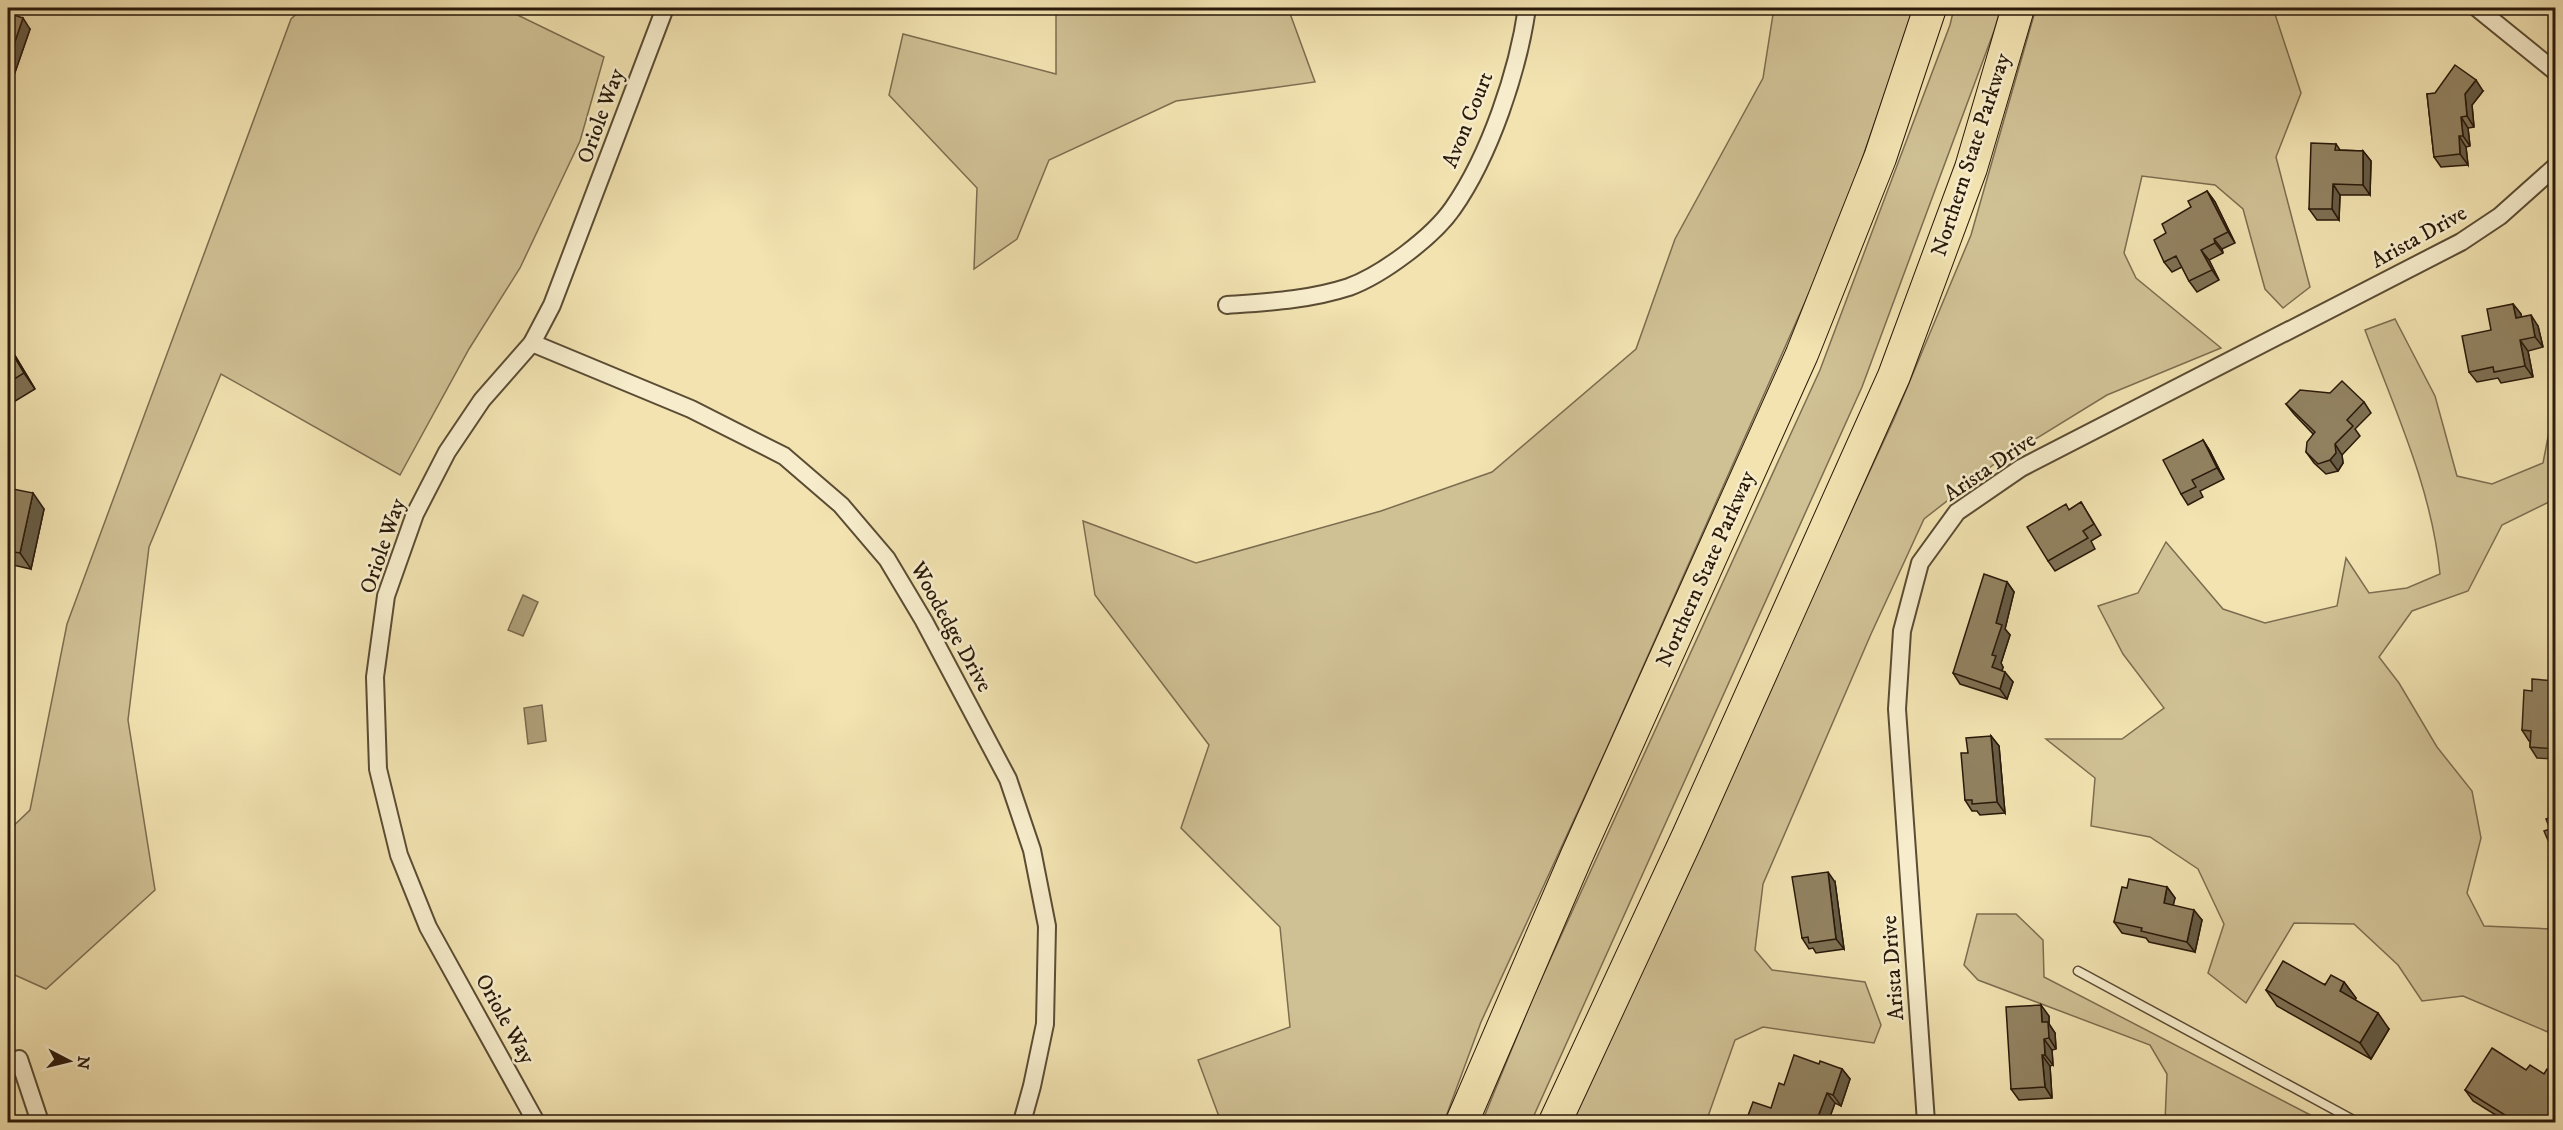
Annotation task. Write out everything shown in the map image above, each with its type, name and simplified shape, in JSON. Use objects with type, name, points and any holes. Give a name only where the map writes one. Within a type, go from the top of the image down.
[{"type":"highway","name":"Northern State Parkway","points":[[1462,1122],[1577,855],[1802,354],[1880,158],[1930,8]]},
{"type":"highway","name":"Northern State Parkway","points":[[1555,1122],[1683,847],[1894,376],[1971,168],[2018,8]]},
{"type":"street","name":"Oriole Way","points":[[536,1122],[428,927],[399,855],[378,769],[375,677],[386,596],[415,514],[447,452],[482,400],[532,343],[552,305],[665,8]]},
{"type":"street","name":"Avon Court","points":[[1227,305],[1305,298],[1351,286],[1409,253],[1453,209],[1487,147],[1510,78],[1527,8]]},
{"type":"street","points":[[2476,8],[2556,72]]},
{"type":"street","name":"Arista Drive","points":[[1926,1122],[1898,709],[1902,631],[1920,563],[1957,512],[2021,468],[2461,242],[2500,216],[2556,165]]},
{"type":"street","name":"Woodedge Drive","points":[[532,343],[691,409],[784,456],[841,505],[887,558],[924,621],[1008,779],[1032,850],[1047,926],[1045,1024],[1022,1122]]},
{"type":"street","points":[[19,1059],[40,1122]]},
{"type":"lane","points":[[2078,971],[2357,1122]]},
{"type":"shaded area","points":[[303,8],[503,8],[604,57],[580,141],[520,268],[469,349],[400,475],[221,374],[149,547],[128,720],[155,890],[46,989],[8,972],[8,831],[30,810],[67,624],[291,19]]},
{"type":"shaded area","points":[[1056,8],[1288,8],[1315,82],[1176,101],[1049,160],[1017,239],[974,269],[977,188],[889,95],[903,34],[1056,74]]},
{"type":"shaded area","points":[[1774,8],[1915,8],[1837,230],[1606,750],[1481,1022],[1444,1122],[1221,1122],[1198,1060],[1290,1027],[1280,927],[1181,828],[1209,745],[1095,595],[1083,521],[1196,563],[1381,511],[1492,472],[1636,349],[1675,239],[1763,78]]},
{"type":"shaded area","points":[[1954,8],[2001,8],[1862,387],[1531,1122],[1482,1122],[1533,997],[1820,370],[1950,25]]},
{"type":"shaded area","points":[[2036,8],[2273,8],[2301,93],[2276,157],[2310,287],[2283,308],[2265,289],[2243,209],[2215,185],[2142,176],[2124,253],[2136,278],[2221,348],[2107,395],[1993,465],[1924,519],[1871,634],[1763,884],[1755,950],[1772,970],[1865,982],[1881,1025],[1874,1043],[1763,1027],[1735,1040],[1706,1122],[1568,1122],[1894,419],[1971,235]]},
{"type":"shaded area","points":[[2395,319],[2435,396],[2457,476],[2492,484],[2543,463],[2555,401],[2555,499],[2502,525],[2468,591],[2412,611],[2379,657],[2399,683],[2437,747],[2472,791],[2481,838],[2467,893],[2484,926],[2551,929],[2556,942],[2555,1035],[2463,996],[2422,1001],[2398,965],[2354,924],[2294,923],[2246,1003],[2208,973],[2224,924],[2198,869],[2150,837],[2091,826],[2095,778],[2046,739],[2122,739],[2164,708],[2123,654],[2098,606],[2138,593],[2166,542],[2223,609],[2265,623],[2337,606],[2346,558],[2369,593],[2407,588],[2440,574],[2436,542],[2421,481],[2365,330]]},
{"type":"shaded area","points":[[523,595],[538,602],[523,636],[508,630]]},
{"type":"shaded area","points":[[542,705],[546,741],[528,744],[524,708]]},
{"type":"shaded area","points":[[1977,914],[2016,914],[2043,940],[2044,977],[2324,1122],[2165,1122],[2167,1074],[2150,1045],[1978,980],[1964,965]]},
{"type":"building","points":[[8,13],[23,18],[8,62]]},
{"type":"building","points":[[2455,65],[2476,80],[2465,94],[2467,116],[2461,117],[2463,136],[2459,136],[2460,154],[2434,157],[2427,94],[2435,93]]},
{"type":"building","points":[[2311,143],[2336,144],[2335,150],[2363,151],[2363,185],[2333,184],[2332,209],[2309,209]]},
{"type":"building","points":[[2207,191],[2228,232],[2214,239],[2215,243],[2201,250],[2212,270],[2189,281],[2176,256],[2164,262],[2154,240],[2166,233],[2162,224],[2191,207],[2188,201]]},
{"type":"building","points":[[2513,304],[2516,318],[2531,315],[2535,337],[2520,340],[2525,366],[2494,372],[2493,367],[2469,372],[2462,336],[2491,330],[2487,309]]},
{"type":"building","points":[[8,346],[24,373],[8,383]]},
{"type":"building","points":[[2342,381],[2364,402],[2347,420],[2353,426],[2335,444],[2336,453],[2330,460],[2318,464],[2306,452],[2307,442],[2315,432],[2286,404],[2300,390],[2330,393]]},
{"type":"building","points":[[2203,440],[2217,468],[2192,480],[2196,487],[2181,494],[2163,460]]},
{"type":"building","points":[[8,488],[33,493],[20,553],[8,551]]},
{"type":"building","points":[[2081,502],[2094,524],[2083,531],[2088,538],[2048,561],[2027,527],[2066,504],[2069,510]]},
{"type":"building","points":[[1984,574],[2007,582],[1996,623],[2002,625],[1992,655],[1996,656],[1992,667],[2005,672],[2000,689],[1953,673]]},
{"type":"building","points":[[2532,679],[2556,681],[2556,749],[2530,747],[2531,731],[2522,730],[2524,690],[2532,691]]},
{"type":"building","points":[[1991,736],[1997,802],[1972,804],[1972,800],[1965,800],[1961,753],[1968,753],[1966,738]]},
{"type":"building","points":[[2556,815],[2556,859],[2544,831],[2550,829],[2546,819]]},
{"type":"building","points":[[1828,872],[1836,939],[1809,943],[1808,937],[1802,938],[1792,877]]},
{"type":"building","points":[[2129,879],[2167,887],[2164,903],[2194,910],[2187,942],[2114,922],[2122,887],[2127,888]]},
{"type":"building","points":[[2283,961],[2325,985],[2331,975],[2344,982],[2340,991],[2378,1013],[2360,1043],[2266,990]]},
{"type":"building","points":[[2041,1005],[2042,1022],[2048,1022],[2049,1038],[2044,1039],[2045,1055],[2042,1055],[2045,1087],[2011,1089],[2006,1007]]},
{"type":"building","points":[[2492,1048],[2526,1070],[2530,1065],[2544,1074],[2547,1069],[2556,1074],[2556,1103],[2543,1122],[2516,1122],[2465,1090]]},
{"type":"building","points":[[1794,1055],[1842,1069],[1833,1095],[1827,1093],[1816,1122],[1746,1121],[1753,1102],[1771,1108],[1779,1083],[1784,1085]]}]
